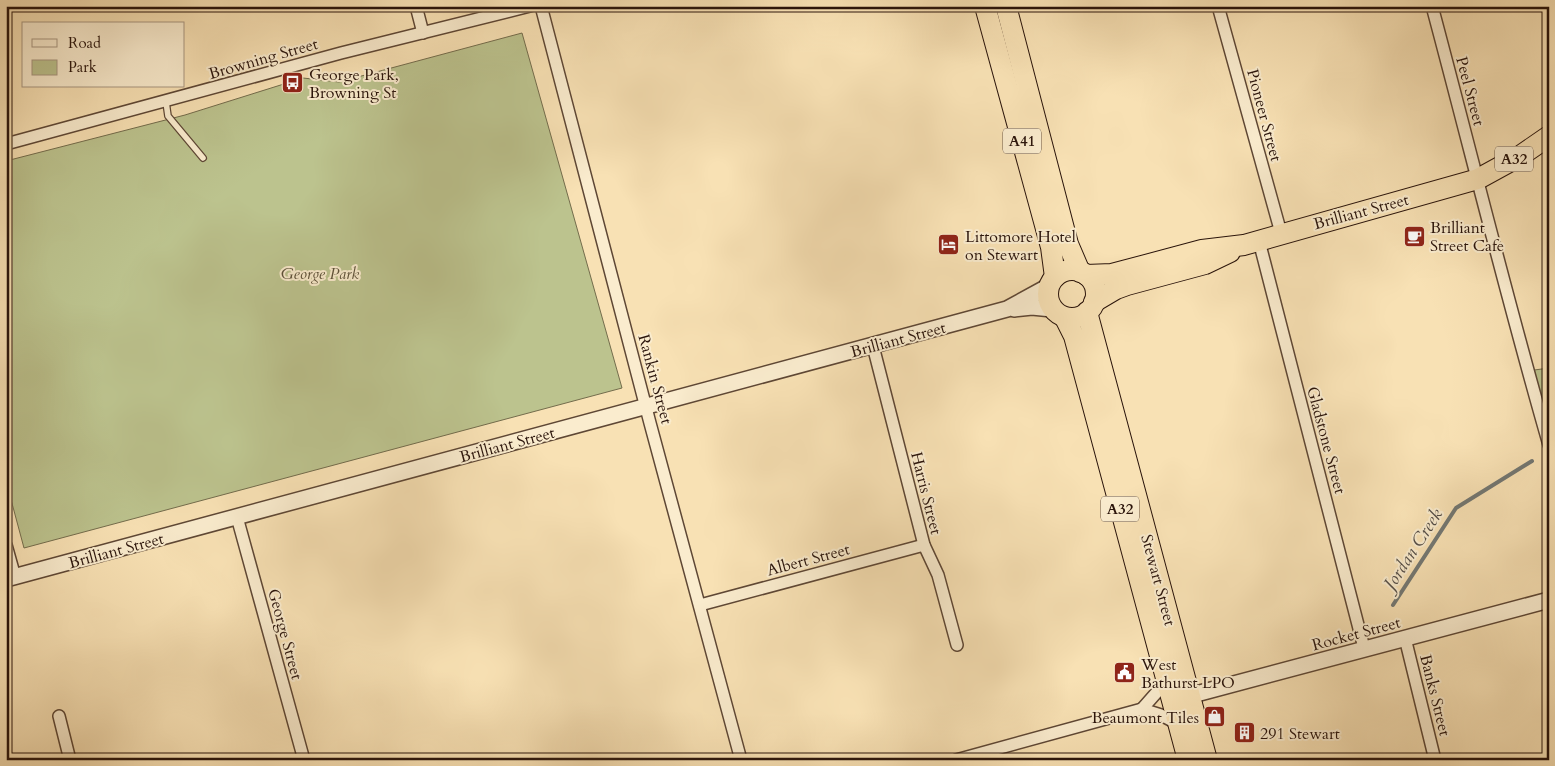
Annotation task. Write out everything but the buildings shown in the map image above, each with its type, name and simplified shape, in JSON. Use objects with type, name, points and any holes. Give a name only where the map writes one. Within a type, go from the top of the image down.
[{"type":"highway","name":"A41","points":[[986,6],[1051,247],[1052,282]]},
{"type":"highway","name":"A41","points":[[1006,6],[1068,244],[1083,274]]},
{"type":"highway","name":"A32","points":[[1478,179],[1520,156],[1549,136]]},
{"type":"highway","name":"Brilliant Street","points":[[1091,307],[1116,289],[1205,264],[1252,243],[1281,233],[1478,179]]},
{"type":"highway","name":"Brilliant Street","points":[[1083,274],[1112,274],[1202,250],[1252,243]]},
{"type":"highway","name":"A32","points":[[1066,271],[1083,274],[1094,287],[1091,307],[1078,318],[1059,313],[1048,296],[1052,282],[1066,271]]},
{"type":"highway","name":"Stewart Street","points":[[1091,307],[1181,698],[1207,760]]},
{"type":"highway","name":"Stewart Street","points":[[1059,313],[1074,336],[1166,679],[1181,698],[1178,724],[1188,760]]},
{"type":"street","points":[[416,6],[423,33]]},
{"type":"street","name":"Browning Street","points":[[6,144],[298,65],[530,6]]},
{"type":"street","name":"Rankin Street","points":[[541,6],[741,760]]},
{"type":"street","name":"Pioneer Street","points":[[1218,6],[1281,233]]},
{"type":"street","name":"Peel Street","points":[[1432,6],[1527,371],[1549,445]]},
{"type":"street","name":"Gladstone Street","points":[[1252,243],[1364,648]]},
{"type":"street","name":"Brilliant Street","points":[[1007,309],[1052,282]]},
{"type":"street","name":"Brilliant Street","points":[[10,578],[1007,309],[1032,307],[1059,313]]},
{"type":"street","name":"Harris Street","points":[[873,346],[924,544],[938,574],[957,645]]},
{"type":"street","name":"George Street","points":[[237,517],[304,760]]},
{"type":"street","name":"Albert Street","points":[[700,606],[924,544]]},
{"type":"street","points":[[6,545],[10,578]]},
{"type":"street","name":"Rocket Street","points":[[1181,698],[1549,600]]},
{"type":"street","name":"Banks Street","points":[[1405,638],[1435,758]]},
{"type":"street","points":[[956,760],[1142,709],[1158,692],[1166,679]]},
{"type":"street","points":[[1142,709],[1161,715],[1178,724]]},
{"type":"street","points":[[59,716],[70,760]]},
{"type":"lane","points":[[166,102],[168,116],[203,158]]},
{"type":"lane","points":[[1423,760],[1435,758]]},
{"type":"green space","name":"George Park","points":[[522,33],[622,388],[24,548],[6,481],[6,161],[185,115],[303,78],[339,82]]},
{"type":"green space","points":[[1549,368],[1549,445],[1527,371]]},
{"type":"waterway","name":"Jordan Creek","points":[[1393,605],[1456,508],[1532,461]]},
{"type":"place","name":"George Park, Browning St","points":[[293,83]]},
{"type":"place","name":"Brilliant Street Cafe","points":[[1414,236]]},
{"type":"place","name":"Littomore Hotel on Stewart","points":[[949,245]]},
{"type":"place","name":"West Bathurst LPO","points":[[1125,673]]},
{"type":"place","name":"Beaumont Tiles","points":[[1215,717]]},
{"type":"place","name":"291 Stewart","points":[[1244,733]]}]
